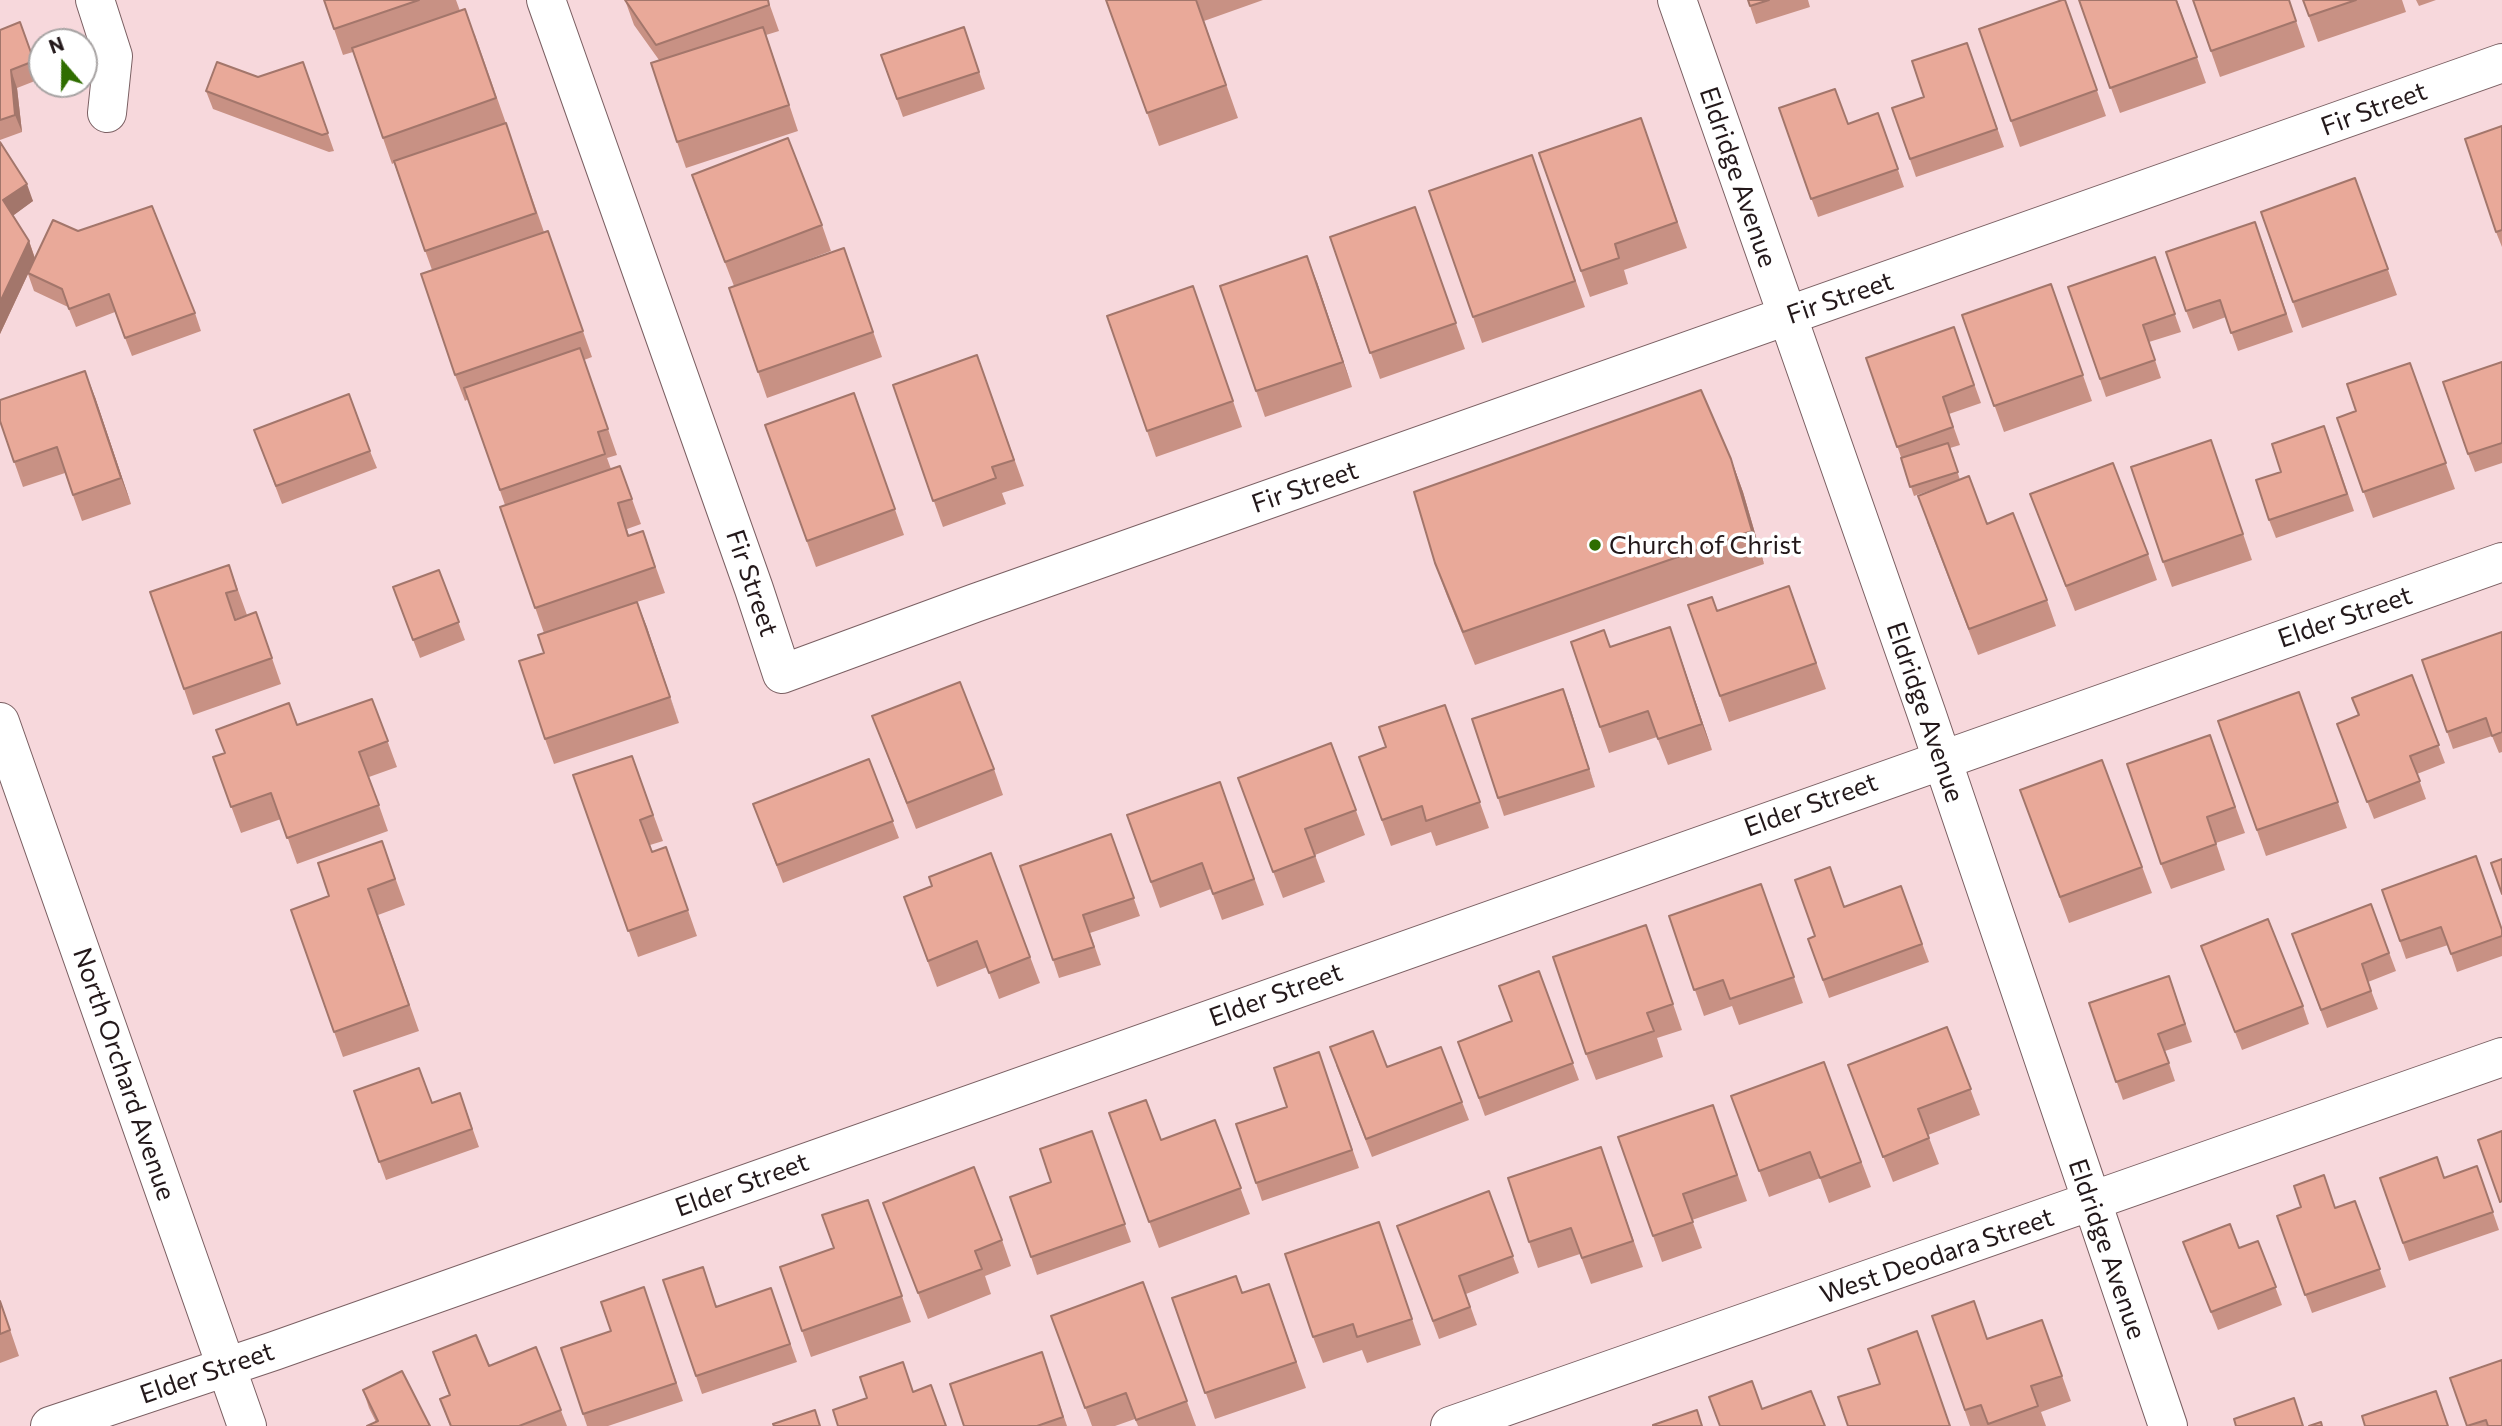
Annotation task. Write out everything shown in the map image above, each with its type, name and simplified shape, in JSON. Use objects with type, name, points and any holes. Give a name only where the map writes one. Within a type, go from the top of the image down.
[{"type":"street","points":[[95,0],[113,56],[107,113]]},
{"type":"street","name":"Fir Street","points":[[546,0],[782,674],[2502,63]]},
{"type":"street","name":"Eldridge Avenue","points":[[1677,0],[1942,759],[2168,1426]]},
{"type":"street","name":"Elder Street","points":[[50,1426],[227,1367],[2502,562]]},
{"type":"street","name":"North Orchard Avenue","points":[[0,722],[247,1426]]},
{"type":"street","name":"West Deodara Street","points":[[1451,1426],[2502,1057]]},
{"type":"building","points":[[324,0],[419,0],[334,29]]},
{"type":"building","points":[[625,0],[768,0],[769,5],[656,45]]},
{"type":"building","points":[[1106,0],[1196,0],[1226,85],[1147,113]]},
{"type":"building","points":[[1748,0],[1769,0],[1750,6]]},
{"type":"building","points":[[2065,0],[2097,90],[2011,121],[1979,29]]},
{"type":"building","points":[[2079,0],[2176,0],[2197,57],[2110,88]]},
{"type":"building","points":[[2193,0],[2289,0],[2296,21],[2211,51]]},
{"type":"building","points":[[2303,0],[2356,0],[2309,16]]},
{"type":"building","points":[[465,9],[496,98],[383,138],[352,48]]},
{"type":"building","points":[[20,22],[28,44],[28,63],[11,70],[15,115],[0,120],[0,30]]},
{"type":"building","points":[[763,27],[789,105],[677,142],[651,63]]},
{"type":"building","points":[[964,27],[979,72],[897,99],[881,55]]},
{"type":"building","points":[[1967,43],[1997,129],[1910,159],[1892,108],[1924,97],[1912,61]]},
{"type":"building","points":[[217,62],[258,77],[303,62],[328,133],[322,135],[206,91]]},
{"type":"building","points":[[1835,89],[1848,124],[1878,113],[1898,169],[1811,199],[1779,108]]},
{"type":"building","points":[[1641,118],[1677,222],[1615,244],[1619,258],[1581,271],[1539,153]]},
{"type":"building","points":[[506,123],[536,213],[425,251],[394,161]]},
{"type":"building","points":[[2502,126],[2502,230],[2496,232],[2465,139]]},
{"type":"building","points":[[788,138],[822,225],[725,262],[692,175]]},
{"type":"building","points":[[0,142],[27,184],[3,200],[29,241],[0,302]]},
{"type":"building","points":[[1532,155],[1575,281],[1473,317],[1429,191]]},
{"type":"building","points":[[2355,178],[2388,269],[2293,302],[2261,212]]},
{"type":"building","points":[[152,206],[195,313],[125,338],[109,294],[69,309],[62,289],[28,273],[53,220],[78,231]]},
{"type":"building","points":[[1415,207],[1456,323],[1370,353],[1330,237]]},
{"type":"building","points":[[2255,222],[2286,314],[2231,333],[2220,300],[2186,311],[2166,252]]},
{"type":"building","points":[[548,231],[583,331],[455,375],[421,274]]},
{"type":"building","points":[[844,248],[873,332],[758,372],[729,288]]},
{"type":"building","points":[[1307,256],[1343,362],[1256,391],[1220,286]]},
{"type":"building","points":[[2155,257],[2175,314],[2143,325],[2155,360],[2100,379],[2068,287]]},
{"type":"building","points":[[2051,284],[2083,375],[1994,406],[1962,315]]},
{"type":"building","points":[[1193,286],[1233,401],[1147,431],[1107,316]]},
{"type":"building","points":[[1954,327],[1974,385],[1943,397],[1953,427],[1897,447],[1866,358]]},
{"type":"building","points":[[580,348],[608,429],[598,432],[605,454],[500,490],[464,388]]},
{"type":"building","points":[[977,355],[1014,460],[992,467],[996,478],[933,501],[893,385]]},
{"type":"building","points":[[2502,362],[2502,443],[2468,454],[2443,382]]},
{"type":"building","points":[[2410,363],[2446,463],[2363,492],[2337,418],[2356,411],[2347,384]]},
{"type":"building","points":[[85,371],[121,478],[73,495],[57,447],[14,462],[0,421],[0,400]]},
{"type":"building","name":"Church of Christ","points":[[1701,390],[1731,459],[1752,531],[1463,632],[1435,563],[1414,492]]},
{"type":"building","points":[[854,393],[895,509],[807,541],[765,425]]},
{"type":"building","points":[[349,394],[370,451],[276,486],[254,430]]},
{"type":"building","points":[[2324,426],[2347,494],[2269,520],[2256,480],[2281,472],[2272,444]]},
{"type":"building","points":[[2211,440],[2243,534],[2163,562],[2131,467]]},
{"type":"building","points":[[1948,443],[1958,472],[1910,487],[1901,458]]},
{"type":"building","points":[[2113,463],[2148,554],[2066,586],[2030,494]]},
{"type":"building","points":[[620,466],[632,499],[618,503],[628,536],[643,531],[655,567],[535,608],[500,507]]},
{"type":"building","points":[[1969,476],[1987,524],[2013,513],[2047,600],[1969,629],[1918,496]]},
{"type":"building","points":[[229,565],[237,590],[226,593],[235,620],[256,612],[272,658],[184,689],[150,592]]},
{"type":"building","points":[[439,570],[459,622],[413,640],[393,587]]},
{"type":"building","points":[[1789,586],[1816,663],[1720,696],[1688,605],[1712,597],[1717,611]]},
{"type":"building","points":[[637,602],[670,697],[545,739],[519,661],[544,653],[538,635]]},
{"type":"building","points":[[1670,627],[1702,724],[1658,739],[1648,711],[1600,727],[1571,642],[1604,630],[1610,647]]},
{"type":"building","points":[[2502,632],[2502,732],[2492,736],[2486,718],[2447,732],[2422,660]]},
{"type":"building","points":[[2412,675],[2439,745],[2410,756],[2420,781],[2367,802],[2337,724],[2359,715],[2352,698]]},
{"type":"building","points":[[960,682],[994,769],[907,803],[872,716]]},
{"type":"building","points":[[1563,689],[1589,769],[1498,798],[1472,719]]},
{"type":"building","points":[[2299,692],[2338,802],[2257,830],[2218,721]]},
{"type":"building","points":[[372,699],[388,741],[359,752],[379,805],[287,838],[271,793],[231,807],[213,757],[225,753],[216,730],[289,703],[297,725]]},
{"type":"building","points":[[1445,705],[1480,802],[1426,821],[1422,806],[1382,820],[1359,757],[1386,747],[1379,727]]},
{"type":"building","points":[[2210,735],[2235,807],[2207,817],[2216,844],[2161,864],[2127,764]]},
{"type":"building","points":[[1331,743],[1356,810],[1305,829],[1315,856],[1273,872],[1238,778]]},
{"type":"building","points":[[632,756],[653,815],[640,820],[652,852],[666,847],[688,910],[628,931],[573,775]]},
{"type":"building","points":[[869,759],[893,821],[777,865],[753,804]]},
{"type":"building","points":[[2102,760],[2142,867],[2060,897],[2020,790]]},
{"type":"building","points":[[1220,782],[1254,879],[1213,894],[1202,863],[1151,882],[1127,815]]},
{"type":"building","points":[[1111,834],[1134,898],[1083,915],[1094,947],[1053,960],[1020,866]]},
{"type":"building","points":[[382,841],[395,879],[368,889],[409,1005],[334,1032],[291,910],[329,896],[318,863]]},
{"type":"building","points":[[991,853],[1030,957],[989,973],[977,941],[928,961],[904,897],[932,886],[929,877]]},
{"type":"building","points":[[2476,856],[2502,936],[2451,954],[2441,927],[2400,941],[2382,890]]},
{"type":"building","points":[[2502,859],[2502,894],[2491,863]]},
{"type":"building","points":[[1830,867],[1844,907],[1901,886],[1922,944],[1823,980],[1808,939],[1815,936],[1795,880]]},
{"type":"building","points":[[1761,884],[1794,977],[1730,999],[1723,980],[1694,990],[1669,916]]},
{"type":"building","points":[[2371,904],[2389,953],[2362,964],[2371,991],[2321,1010],[2292,934]]},
{"type":"building","points":[[2268,919],[2303,1006],[2235,1032],[2201,946]]},
{"type":"building","points":[[1646,925],[1673,1004],[1647,1013],[1654,1031],[1586,1054],[1553,957]]},
{"type":"building","points":[[1539,971],[1573,1063],[1479,1098],[1458,1042],[1512,1021],[1499,986]]},
{"type":"building","points":[[2169,976],[2185,1024],[2158,1034],[2169,1063],[2116,1082],[2089,1003]]},
{"type":"building","points":[[1947,1027],[1971,1089],[1918,1109],[1929,1138],[1883,1157],[1848,1065]]},
{"type":"building","points":[[1373,1031],[1387,1067],[1441,1047],[1462,1102],[1366,1139],[1330,1047]]},
{"type":"building","points":[[1319,1052],[1352,1150],[1256,1183],[1236,1124],[1287,1107],[1274,1068]]},
{"type":"building","points":[[1824,1062],[1861,1162],[1820,1178],[1810,1152],[1759,1171],[1731,1096]]},
{"type":"building","points":[[419,1068],[432,1103],[460,1093],[472,1129],[379,1162],[354,1091]]},
{"type":"building","points":[[1146,1100],[1161,1140],[1215,1120],[1241,1188],[1149,1222],[1109,1113]]},
{"type":"building","points":[[1713,1105],[1737,1175],[1683,1194],[1693,1222],[1653,1236],[1618,1137]]},
{"type":"building","points":[[1092,1131],[1125,1224],[1031,1257],[1010,1197],[1051,1182],[1040,1149]]},
{"type":"building","points":[[2502,1131],[2502,1201],[2500,1202],[2478,1140]]},
{"type":"building","points":[[1601,1147],[1633,1241],[1582,1258],[1571,1228],[1529,1242],[1508,1178]]},
{"type":"building","points":[[2437,1157],[2444,1178],[2477,1166],[2493,1212],[2403,1243],[2380,1178]]},
{"type":"building","points":[[974,1167],[1002,1240],[975,1251],[982,1269],[918,1293],[883,1203]]},
{"type":"building","points":[[2324,1175],[2335,1208],[2355,1201],[2380,1269],[2305,1295],[2277,1216],[2301,1207],[2294,1186]]},
{"type":"building","points":[[1489,1191],[1513,1256],[1459,1276],[1470,1307],[1433,1321],[1397,1226]]},
{"type":"building","points":[[868,1200],[902,1296],[802,1331],[780,1267],[834,1248],[822,1215]]},
{"type":"building","points":[[1379,1222],[1412,1319],[1357,1337],[1353,1324],[1313,1337],[1285,1254]]},
{"type":"building","points":[[2230,1224],[2239,1248],[2258,1241],[2276,1287],[2211,1312],[2183,1242]]},
{"type":"building","points":[[703,1267],[716,1307],[771,1288],[790,1344],[696,1376],[663,1280]]},
{"type":"building","points":[[1236,1276],[1242,1293],[1269,1284],[1296,1362],[1205,1393],[1172,1298]]},
{"type":"building","points":[[1143,1282],[1187,1401],[1136,1420],[1126,1393],[1085,1408],[1051,1316]]},
{"type":"building","points":[[644,1287],[676,1383],[583,1414],[561,1348],[611,1331],[601,1302]]},
{"type":"building","points":[[0,1301],[10,1330],[0,1334]]},
{"type":"building","points":[[1974,1301],[1987,1339],[2042,1320],[2062,1376],[2031,1386],[2038,1406],[1988,1424],[1981,1405],[1965,1410],[1932,1316]]},
{"type":"building","points":[[1917,1331],[1950,1426],[1848,1426],[1838,1397],[1880,1384],[1868,1349]]},
{"type":"building","points":[[476,1335],[489,1366],[536,1347],[561,1410],[519,1426],[451,1426],[440,1399],[450,1395],[433,1352]]},
{"type":"building","points":[[1042,1352],[1063,1417],[1037,1426],[964,1426],[950,1384]]},
{"type":"building","points":[[2502,1360],[2502,1426],[2488,1426],[2486,1420],[2467,1426],[2450,1378]]},
{"type":"building","points":[[903,1362],[913,1392],[931,1385],[946,1426],[838,1426],[833,1410],[867,1398],[860,1377]]},
{"type":"building","points":[[402,1371],[430,1426],[367,1426],[378,1421],[363,1390]]},
{"type":"building","points":[[1752,1381],[1762,1409],[1811,1391],[1825,1426],[1720,1426],[1709,1397]]},
{"type":"building","points":[[2436,1391],[2448,1426],[2365,1426],[2362,1416]]},
{"type":"building","points":[[2294,1398],[2303,1426],[2236,1426],[2234,1419]]},
{"type":"building","points":[[815,1410],[820,1426],[773,1424]]},
{"type":"building","points":[[1697,1410],[1702,1426],[1653,1426],[1653,1425]]},
{"type":"place","name":"Church of Christ","points":[[1595,545]]}]
